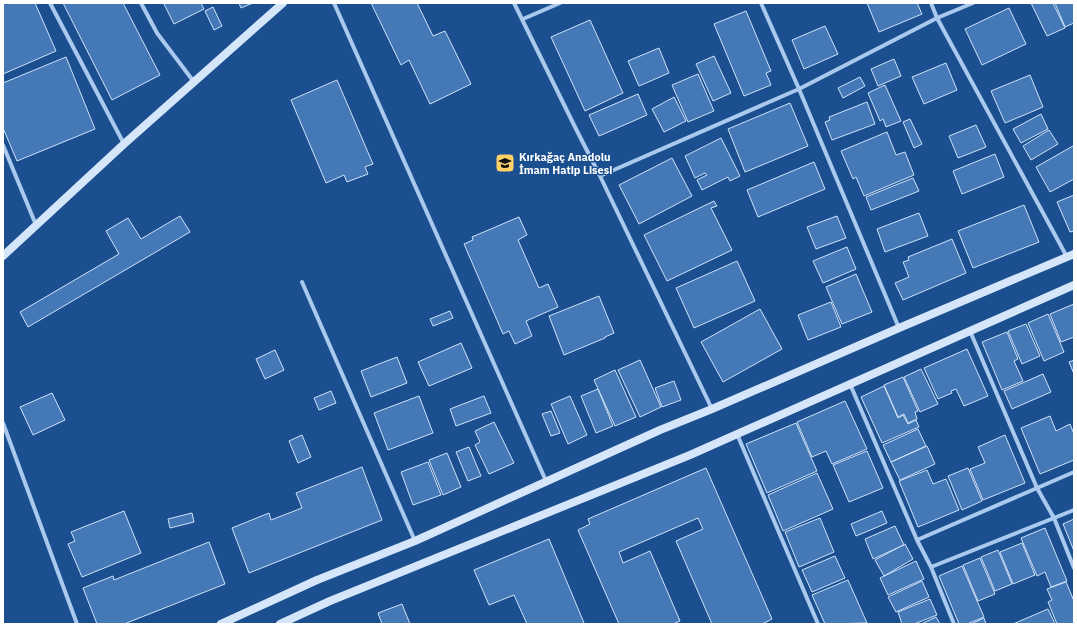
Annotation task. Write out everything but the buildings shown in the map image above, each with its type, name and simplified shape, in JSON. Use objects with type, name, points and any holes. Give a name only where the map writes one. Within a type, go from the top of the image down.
[{"type":"main road","points":[[3,256],[124,144],[283,3]]},
{"type":"main road","points":[[221,624],[317,580],[414,541],[660,430],[1070,256]]},
{"type":"main road","points":[[280,624],[330,601],[690,456],[1074,285]]},
{"type":"street","points":[[50,3],[124,144]]},
{"type":"street","points":[[141,3],[157,32],[195,82]]},
{"type":"street","points":[[334,3],[546,481]]},
{"type":"street","points":[[514,3],[600,176],[712,409]]},
{"type":"street","points":[[523,19],[560,3]]},
{"type":"street","points":[[761,3],[799,89],[899,328]]},
{"type":"street","points":[[931,3],[937,18],[1070,256]]},
{"type":"street","points":[[600,176],[799,89],[937,18],[973,3]]},
{"type":"street","points":[[3,145],[36,225]]},
{"type":"street","points":[[302,282],[414,541]]},
{"type":"street","points":[[970,330],[1037,488],[1054,518],[1074,568]]},
{"type":"street","points":[[849,384],[917,540],[931,567],[954,624]]},
{"type":"street","points":[[3,423],[77,624]]},
{"type":"street","points":[[737,434],[818,624]]},
{"type":"street","points":[[917,540],[1074,472]]},
{"type":"street","points":[[931,567],[1074,510]]},
{"type":"place","name":"Kırkağaç Anadolu İmam Hatip Lisesi","points":[[505,163]]}]
